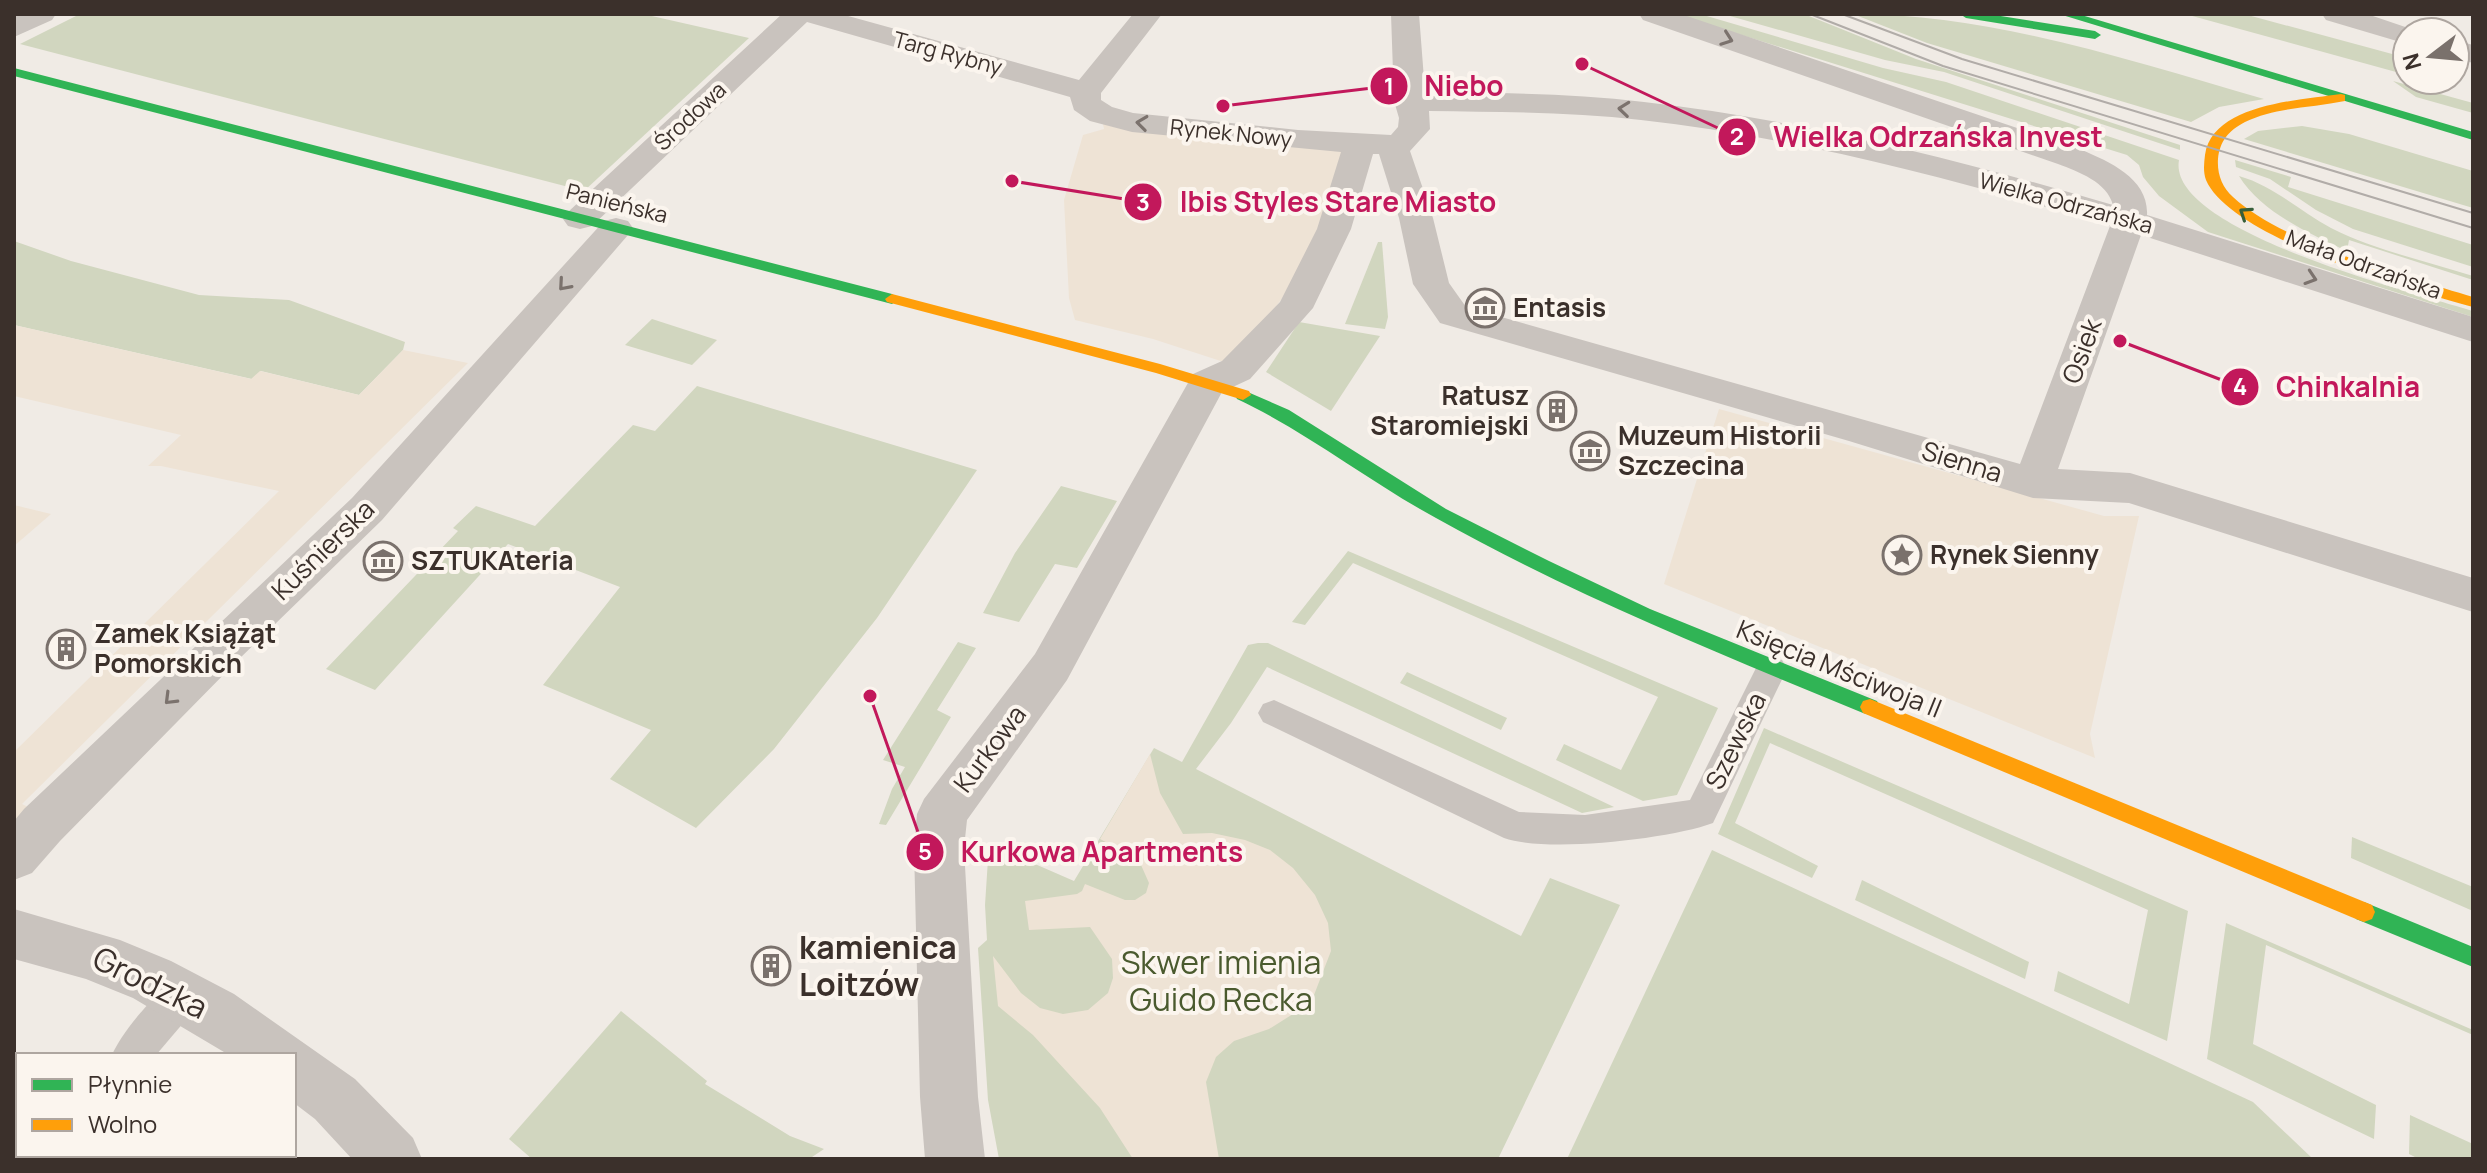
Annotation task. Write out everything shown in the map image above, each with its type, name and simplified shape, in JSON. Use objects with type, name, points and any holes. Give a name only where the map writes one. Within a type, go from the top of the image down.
[{"type":"street","points":[[14,28],[42,14]]},
{"type":"street","name":"Środowa","points":[[580,219],[799,14]]},
{"type":"street","name":"Targ Rybny","points":[[809,14],[872,40],[1086,92]]},
{"type":"street","points":[[1086,92],[1148,14]]},
{"type":"street","points":[[1207,383],[1236,370],[1295,308],[1376,145],[1413,134],[1415,118],[1410,101],[1405,14]]},
{"type":"street","points":[[1653,14],[2081,161],[2111,178],[2124,190],[2133,206],[2130,219]]},
{"type":"street","points":[[1966,14],[2104,37],[2257,74]]},
{"type":"street","points":[[2065,14],[2257,74],[2473,136]]},
{"type":"street","points":[[2336,14],[2391,30]]},
{"type":"street","name":"Panieńska","points":[[14,72],[1207,383]]},
{"type":"street","points":[[1839,147],[1860,87]]},
{"type":"street","name":"Rynek Nowy","points":[[1086,92],[1085,103],[1094,111],[1132,122],[1376,145]]},
{"type":"street","name":"Mała Odrzańska","points":[[2341,98],[2259,113],[2235,122],[2218,136],[2208,163],[2210,177],[2222,195],[2250,216],[2311,248],[2473,302]]},
{"type":"street","name":"Wielka Odrzańska","points":[[1410,101],[1552,104],[1627,110],[1711,121],[1839,147],[2130,219],[2473,330]]},
{"type":"street","name":"Sienna","points":[[1376,145],[1416,218],[1431,284],[1453,315],[1863,431],[2033,483],[2126,502],[2405,573],[2473,595]]},
{"type":"street","name":"Osiek","points":[[2033,483],[2130,219]]},
{"type":"street","name":"Kuśnierska","points":[[14,857],[220,649],[367,509],[616,228]]},
{"type":"street","name":"Księcia Mściwoja II","points":[[1207,383],[1254,399],[1283,414],[1404,491],[1492,541],[1644,614],[2473,957]]},
{"type":"street","name":"Kurkowa","points":[[955,1159],[949,1097],[939,848],[942,814],[1051,667],[1207,383]]},
{"type":"street","name":"Grodzka","points":[[14,934],[93,954],[148,976],[239,1028],[273,1053]]},
{"type":"street","points":[[296,1070],[335,1099],[392,1159]]},
{"type":"lane","name":"Szewska","points":[[1274,713],[1516,827],[1585,830],[1701,813],[1771,669]]},
{"type":"lane","points":[[133,1053],[183,995]]},
{"type":"green space","points":[[80,14],[643,14],[749,38],[584,191],[20,44]]},
{"type":"green space","points":[[1674,14],[1700,14],[1883,68],[1946,82],[2179,160],[2186,186],[2212,211],[2252,234],[2301,256],[2473,311],[2473,317],[2208,232],[2159,196],[2143,177],[2139,165],[2127,155]]},
{"type":"green space","points":[[1723,14],[1804,14],[1916,59],[2180,145],[2180,150],[1944,72],[1885,60]]},
{"type":"green space","points":[[1853,14],[1905,16],[2009,31],[2112,55],[2264,99],[2219,107],[2191,122],[1927,43]]},
{"type":"green space","points":[[2185,14],[2244,14],[2391,54],[2391,71]]},
{"type":"green space","points":[[2448,96],[2473,103],[2473,113],[2416,97]]},
{"type":"green space","points":[[2302,126],[2349,134],[2473,171],[2473,208],[2244,139],[2258,131]]},
{"type":"green space","points":[[2235,160],[2291,177],[2288,187],[2473,245],[2473,267],[2353,229],[2316,210],[2270,179],[2236,167]]},
{"type":"green space","points":[[2239,176],[2264,186],[2348,236],[2473,276],[2473,280],[2349,240],[2347,251],[2273,211],[2248,189]]},
{"type":"green space","points":[[14,241],[71,261],[199,295],[289,300],[405,342],[403,350],[359,395],[261,371],[252,379],[14,325]]},
{"type":"green space","points":[[1378,242],[1382,242],[1388,317],[1385,329],[1345,324]]},
{"type":"green space","points":[[652,319],[717,340],[692,365],[625,345]]},
{"type":"green space","points":[[1299,322],[1380,336],[1331,411],[1266,372]]},
{"type":"green space","points":[[697,386],[977,470],[877,618],[774,749],[696,828],[610,779],[651,730],[543,685],[620,587],[508,544],[375,690],[326,669],[458,531],[453,528],[476,506],[535,526],[633,425],[655,431]]},
{"type":"green space","points":[[1061,486],[1117,501],[1077,568],[1055,564],[1019,622],[983,613],[1015,553]]},
{"type":"green space","points":[[1348,551],[1718,708],[1677,795],[1643,801],[1556,760],[1564,744],[1621,770],[1658,697],[1353,563],[1305,625],[1292,622]]},
{"type":"green space","points":[[958,642],[976,648],[937,710],[951,717],[886,825],[879,824],[892,789],[905,767],[883,760]]},
{"type":"green space","name":"Skwer imienia Guido Recka","points":[[1268,643],[1614,807],[1582,813],[1267,667],[1231,723],[1196,769],[1521,936],[1550,878],[1620,905],[1498,1159],[999,1159],[988,1100],[978,948],[987,940],[985,905],[989,844],[1074,881],[1154,748],[1182,762],[1248,645]]},
{"type":"green space","points":[[1407,672],[1507,718],[1501,730],[1400,683]]},
{"type":"green space","points":[[1764,728],[2188,911],[2167,1041],[2054,991],[2058,971],[2129,1004],[2148,910],[1770,743],[1735,823],[1818,866],[1812,878],[1718,834]]},
{"type":"green space","points":[[2352,837],[2473,887],[2473,911],[2351,858]]},
{"type":"green space","points":[[1712,850],[2253,1102],[2313,1159],[1567,1159]]},
{"type":"green space","points":[[1862,880],[2029,962],[2025,979],[1855,900]]},
{"type":"green space","points":[[2226,923],[2473,1030],[2473,1035],[2266,945],[2253,1044],[2376,1105],[2374,1139],[2207,1059]]},
{"type":"green space","points":[[621,1011],[707,1081],[705,1084],[790,1136],[824,1149],[809,1159],[532,1159],[509,1139]]},
{"type":"green space","points":[[2410,1115],[2473,1144],[2473,1159],[2419,1159],[2409,1154]]},
{"type":"shaded area","points":[[1103,124],[1347,150],[1309,262],[1233,365],[1153,339],[1075,320],[1069,298],[1064,200],[1083,135],[1104,129]]},
{"type":"shaded area","points":[[14,325],[251,379],[260,371],[359,395],[403,350],[468,363],[22,804],[28,807],[14,821],[14,752],[279,491],[161,466],[148,466],[181,435],[14,396]]},
{"type":"shaded area","name":"Rynek Sienny","points":[[1719,409],[2104,516],[2139,516],[2090,734],[2095,758],[1664,584]]},
{"type":"shaded area","points":[[14,505],[51,514],[14,546]]},
{"type":"shaded area","points":[[1150,754],[1160,793],[1183,834],[1212,833],[1245,840],[1270,850],[1293,868],[1315,895],[1328,923],[1331,951],[1314,995],[1293,1014],[1269,1029],[1234,1041],[1216,1057],[1206,1082],[1219,1159],[1133,1159],[1100,1108],[1033,1035],[998,1006],[993,956],[1021,993],[1040,1008],[1063,1014],[1088,1010],[1108,993],[1113,978],[1112,959],[1090,927],[1029,930],[1025,901],[1077,894],[1085,884],[1125,900],[1135,900],[1146,893],[1149,883],[1141,865],[1100,839]]},
{"type":"tram line","points":[[1810,14],[1943,66],[2473,228]]},
{"type":"tram line","points":[[1842,14],[1962,59],[2473,213]]},
{"type":"traffic: fast","points":[[1966,14],[2095,35]]},
{"type":"traffic: fast","points":[[2065,14],[2473,136]]},
{"type":"traffic: fast","points":[[14,72],[892,299]]},
{"type":"traffic: fast","points":[[1243,395],[1283,414],[1440,513],[1543,566],[1644,614],[1870,707]]},
{"type":"traffic: fast","points":[[2364,912],[2473,957]]},
{"type":"traffic: slow","points":[[2341,98],[2261,112],[2224,130],[2213,144],[2213,180],[2227,200],[2254,219],[2290,237],[2372,270],[2473,302]]},
{"type":"traffic: slow","points":[[892,299],[1160,369],[1243,395]]},
{"type":"traffic: slow","points":[[1870,707],[2364,912]]},
{"type":"place","name":"Wielka Odrzańska Invest","points":[[1582,64]]},
{"type":"place","name":"Niebo","points":[[1223,106]]},
{"type":"place","name":"Ibis Styles Stare Miasto","points":[[1012,181]]},
{"type":"place","name":"Entasis","points":[[1485,308]]},
{"type":"place","name":"Chinkalnia","points":[[2120,341]]},
{"type":"place","name":"Ratusz Staromiejski","points":[[1557,411]]},
{"type":"place","name":"Muzeum Historii Szczecina","points":[[1590,451]]},
{"type":"place","name":"Rynek Sienny","points":[[1902,555]]},
{"type":"place","name":"SZTUKAteria","points":[[383,561]]},
{"type":"place","name":"Zamek Książąt Pomorskich","points":[[66,649]]},
{"type":"place","name":"Kurkowa Apartments","points":[[870,696]]},
{"type":"place","name":"kamienica Loitzów","points":[[771,966]]}]
